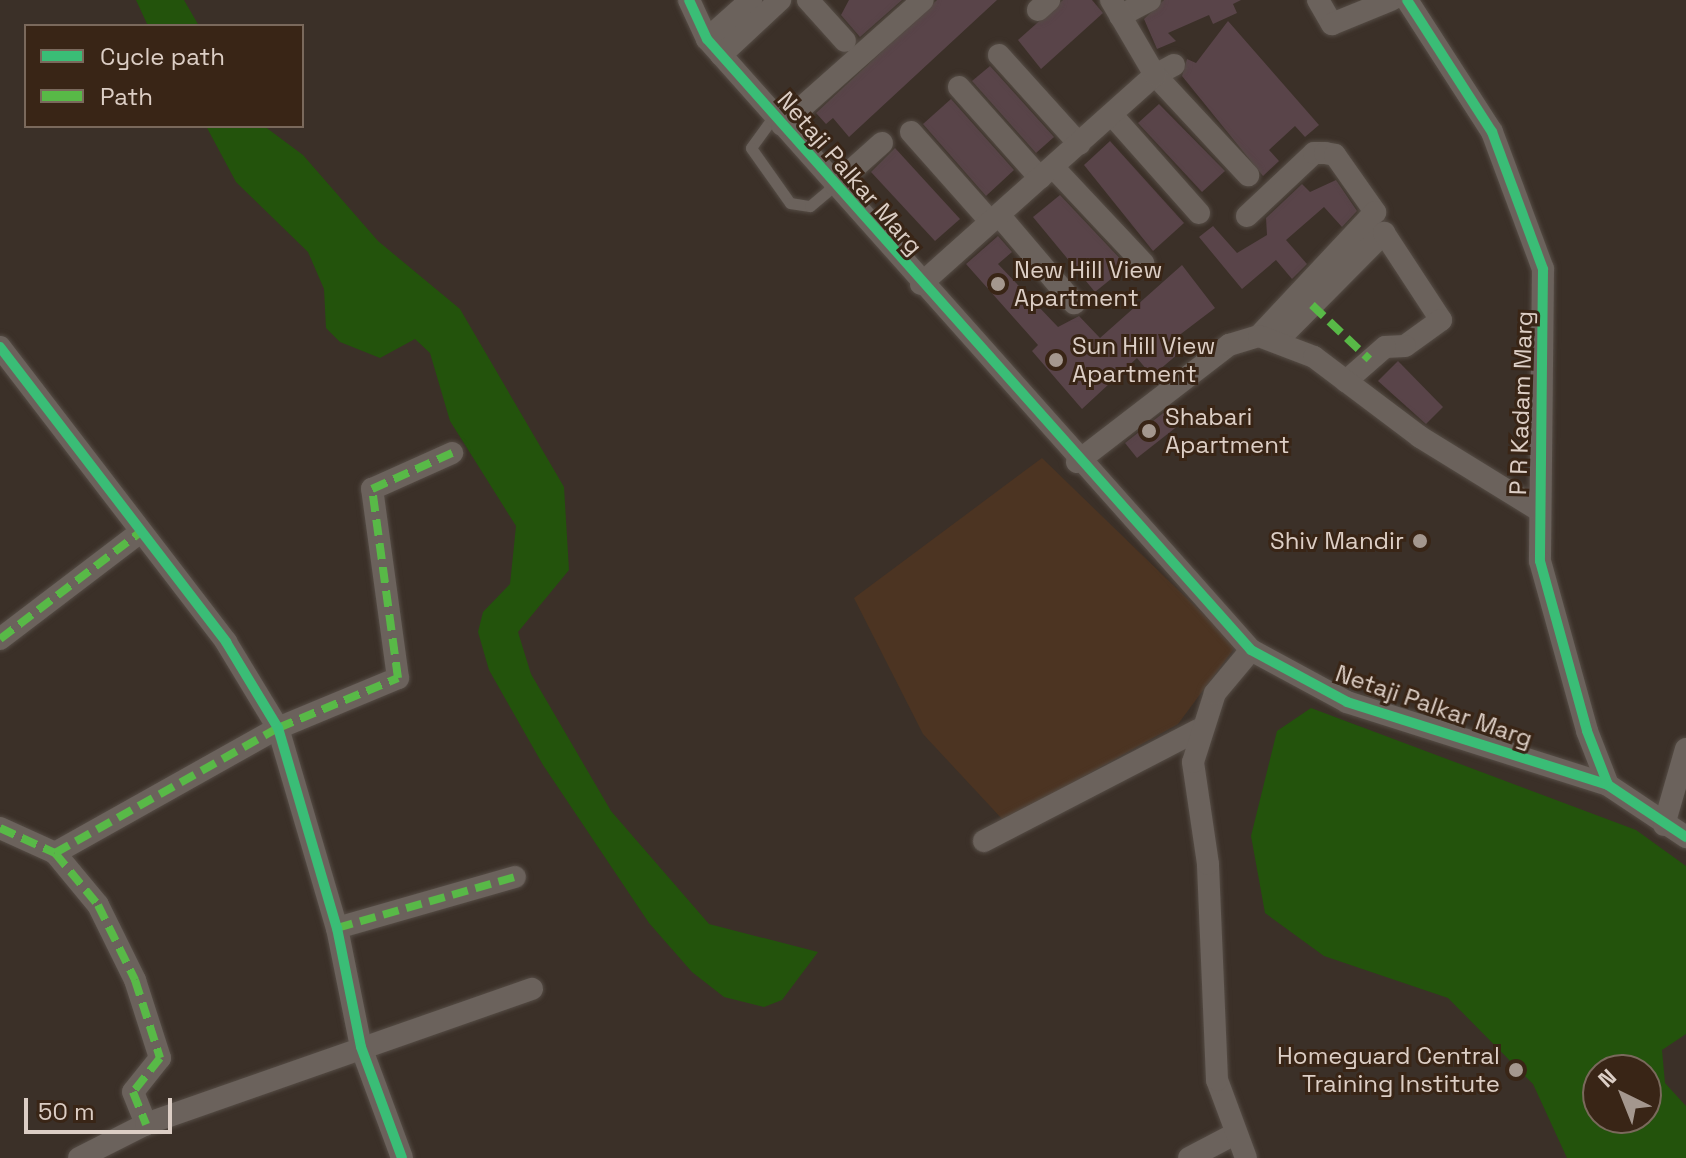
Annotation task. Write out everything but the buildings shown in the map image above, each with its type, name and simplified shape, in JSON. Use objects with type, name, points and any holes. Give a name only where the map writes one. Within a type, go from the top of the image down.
[{"type":"street","name":"Netaji Palkar Marg","points":[[689,0],[714,47],[1077,462],[1251,650],[1347,702],[1608,785]]},
{"type":"street","points":[[714,47],[751,0]]},
{"type":"street","points":[[714,47],[780,0]]},
{"type":"street","points":[[808,0],[845,41]]},
{"type":"street","points":[[778,121],[923,0]]},
{"type":"street","points":[[1150,0],[1116,8],[1248,175]]},
{"type":"street","points":[[1318,0],[1332,24],[1391,0]]},
{"type":"street","name":"P R Kadam Marg","points":[[1407,0],[1492,132],[1543,269],[1547,353],[1537,509],[1540,561],[1608,785]]},
{"type":"street","points":[[999,55],[1079,144]]},
{"type":"street","points":[[921,284],[1164,70]]},
{"type":"street","points":[[959,87],[1143,263]]},
{"type":"street","points":[[1112,115],[1199,213]]},
{"type":"street","points":[[911,132],[1074,303]]},
{"type":"street","points":[[835,185],[882,143]]},
{"type":"street","points":[[1247,216],[1314,153],[1335,155],[1375,212],[1269,338]]},
{"type":"street","points":[[1077,462],[1229,345],[1269,338],[1384,233],[1441,320],[1405,346],[1385,347],[1346,381]]},
{"type":"street","points":[[1269,338],[1346,381],[1537,509]]},
{"type":"street","points":[[0,347],[139,533],[226,642],[278,728],[337,928],[361,1047],[402,1158]]},
{"type":"street","points":[[55,853],[278,728],[398,678],[372,489],[452,453]]},
{"type":"street","points":[[0,639],[139,533]]},
{"type":"street","points":[[1246,1158],[1233,1135],[1213,1034],[1208,864],[1193,762],[1198,730],[1215,693],[1251,650]]},
{"type":"street","points":[[984,841],[1198,730]]},
{"type":"street","points":[[1664,825],[1686,749]]},
{"type":"street","points":[[1608,785],[1686,837]]},
{"type":"street","points":[[0,828],[55,853],[98,905],[154,1035],[160,1058],[133,1097],[146,1124]]},
{"type":"street","points":[[337,928],[515,877]]},
{"type":"street","points":[[79,1158],[146,1124],[532,989]]},
{"type":"street","points":[[1189,1158],[1233,1135]]},
{"type":"lane","points":[[778,121],[751,148],[790,203],[810,206],[835,185]]},
{"type":"shaded area","points":[[1042,458],[1236,646],[1178,724],[1004,821],[923,734],[854,598]]},
{"type":"green space","points":[[136,0],[184,0],[198,24],[147,24]]},
{"type":"green space","points":[[207,128],[267,128],[303,155],[378,241],[460,309],[564,487],[569,570],[518,632],[531,674],[611,811],[709,924],[818,952],[782,1000],[764,1007],[724,997],[692,972],[649,923],[543,765],[489,670],[478,632],[483,612],[510,584],[516,526],[450,421],[430,353],[415,339],[380,358],[340,342],[326,328],[324,289],[308,252],[236,182]]},
{"type":"green space","points":[[1311,708],[1636,830],[1686,866],[1686,1034],[1662,1050],[1665,1083],[1686,1106],[1686,1158],[1567,1158],[1533,1084],[1448,998],[1324,956],[1265,913],[1251,836],[1277,731]]},
{"type":"marked path","points":[[1312,305],[1369,359]]},
{"type":"marked path","points":[[55,853],[278,728],[398,678],[372,489],[452,453]]},
{"type":"marked path","points":[[0,639],[139,533]]},
{"type":"marked path","points":[[0,828],[55,853],[98,905],[135,980],[160,1058],[133,1092],[146,1124]]},
{"type":"marked path","points":[[337,928],[515,877]]},
{"type":"cycle path","points":[[689,0],[707,39],[1251,650],[1347,702],[1608,785]]},
{"type":"cycle path","points":[[1407,0],[1492,132],[1543,269],[1540,561],[1587,731],[1608,785],[1686,837]]},
{"type":"cycle path","points":[[0,347],[226,642],[278,728],[337,928],[361,1047],[402,1158]]},
{"type":"place","name":"New Hill View Apartment","points":[[998,284]]},
{"type":"place","name":"Sun Hill View Apartment","points":[[1056,360]]},
{"type":"place","name":"Shabari Apartment","points":[[1149,431]]},
{"type":"place","name":"Shiv Mandir","points":[[1420,541]]},
{"type":"place","name":"Homeguard Central Training Institute","points":[[1516,1070]]}]
